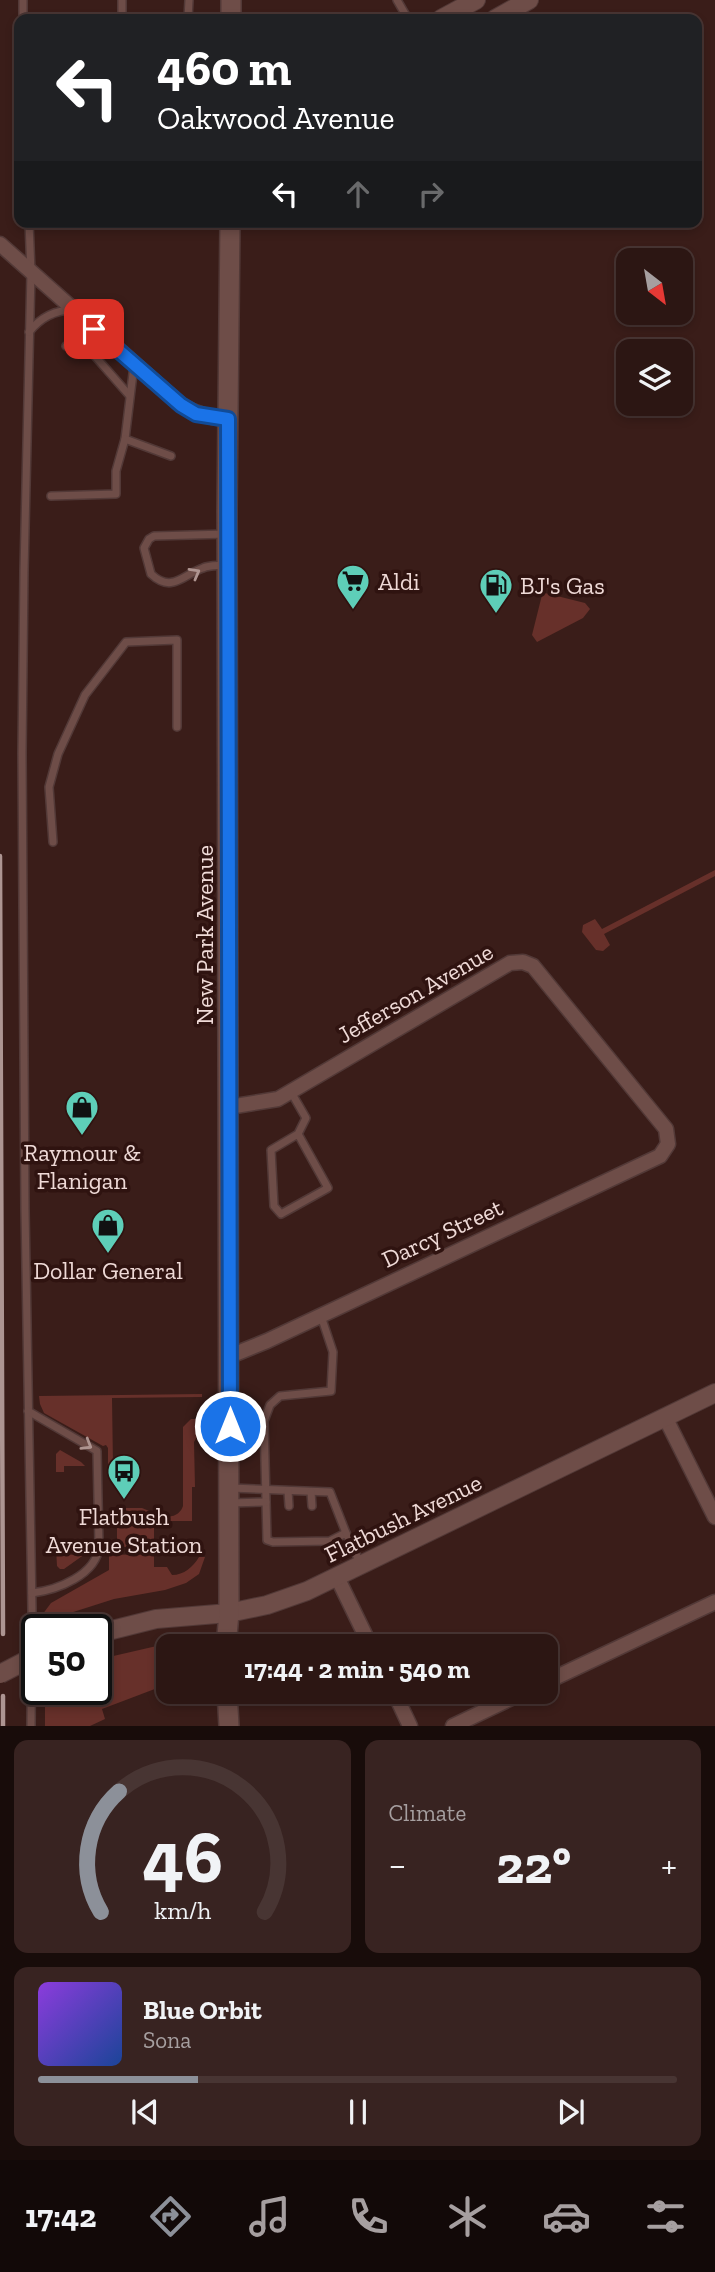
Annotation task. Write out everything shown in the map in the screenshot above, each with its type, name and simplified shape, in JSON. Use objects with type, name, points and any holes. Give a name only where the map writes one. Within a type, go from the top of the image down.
[{"type":"main road","name":"New Park Avenue","points":[[227,1634],[230,1356],[227,534],[230,228]]},
{"type":"main road","points":[[228,1704],[229,1726]]},
{"type":"street","points":[[451,14],[476,0]]},
{"type":"street","points":[[504,14],[529,0]]},
{"type":"street","points":[[0,244],[181,405],[196,414],[228,419]]},
{"type":"street","name":"Jefferson Avenue","points":[[229,1107],[278,1098],[510,963],[523,962],[533,966],[666,1129],[668,1144]]},
{"type":"street","name":"Darcy Street","points":[[230,1356],[660,1156],[668,1144]]},
{"type":"street","name":"Flatbush Avenue","points":[[112,1630],[156,1619],[229,1613],[267,1605],[307,1591],[715,1393]]},
{"type":"street","points":[[665,1417],[715,1517]]},
{"type":"street","points":[[337,1577],[365,1634]]},
{"type":"street","points":[[558,1676],[715,1602]]},
{"type":"street","points":[[0,1674],[21,1663]]},
{"type":"street","points":[[400,1704],[410,1726]]},
{"type":"street","points":[[453,1726],[499,1704]]},
{"type":"lane","points":[[29,228],[31,272],[22,654],[32,1593],[31,1726]]},
{"type":"lane","points":[[29,332],[46,317],[74,310]]},
{"type":"lane","points":[[66,346],[94,355],[129,395]]},
{"type":"lane","points":[[51,496],[116,494],[116,471],[125,439],[134,366]]},
{"type":"lane","points":[[125,439],[171,456]]},
{"type":"lane","points":[[227,534],[154,536],[144,548],[151,574],[165,582],[182,580],[203,568],[227,565]]},
{"type":"lane","points":[[53,842],[49,787],[58,754],[85,695],[126,642],[177,640],[177,727]]},
{"type":"lane","points":[[291,1091],[306,1118],[298,1134],[271,1150],[274,1206],[281,1214],[328,1188],[298,1134]]},
{"type":"lane","points":[[320,1316],[333,1352],[331,1391],[280,1396],[270,1405],[264,1421],[267,1540],[314,1537],[330,1541],[346,1533]]},
{"type":"lane","points":[[28,1411],[97,1451],[99,1534],[98,1555],[91,1567],[56,1587],[32,1593]]},
{"type":"lane","points":[[229,1496],[266,1490],[330,1492],[362,1566]]},
{"type":"lane","points":[[288,1491],[289,1506]]},
{"type":"lane","points":[[311,1492],[312,1506]]},
{"type":"lane","points":[[229,1496],[266,1502]]},
{"type":"shaded area","points":[[545,593],[585,603],[590,609],[583,618],[537,642],[532,635],[542,595]]},
{"type":"shaded area","points":[[715,870],[715,876],[604,934],[610,945],[603,951],[596,950],[582,932],[583,925],[595,919],[602,929]]},
{"type":"shaded area","points":[[202,1394],[202,1397],[112,1398],[113,1466],[108,1466],[106,1445],[103,1446],[44,1413],[39,1396]]},
{"type":"shaded area","points":[[191,1419],[202,1419],[202,1428],[194,1442],[195,1487],[192,1487],[192,1521],[159,1521],[159,1517],[177,1514],[183,1506],[183,1427]]},
{"type":"shaded area","points":[[60,1450],[85,1466],[64,1466],[64,1472],[56,1472],[56,1454]]},
{"type":"shaded area","points":[[116,1508],[142,1508],[154,1513],[154,1521],[117,1522]]},
{"type":"shaded area","points":[[117,1525],[154,1525],[154,1547],[117,1547]]},
{"type":"shaded area","points":[[63,1547],[64,1555],[85,1554],[60,1569],[57,1566],[56,1548]]},
{"type":"shaded area","points":[[154,1554],[154,1567],[167,1567],[172,1575],[184,1572],[199,1557],[205,1557],[199,1574],[186,1583],[165,1590],[114,1599],[67,1614],[43,1614],[51,1603],[109,1570],[109,1555]]},
{"type":"shaded area","points":[[156,1646],[156,1689],[102,1709],[105,1719],[90,1726],[45,1726],[45,1705],[112,1705],[112,1656]]},
{"type":"railway","points":[[0,856],[3,1634]]},
{"type":"railway","points":[[3,1696],[3,1726]]},
{"type":"place","name":"Aldi","points":[[353,611]]},
{"type":"place","name":"BJ's Gas","points":[[496,615]]},
{"type":"place","name":"Raymour & Flanigan","points":[[82,1137]]},
{"type":"place","name":"Dollar General","points":[[108,1255]]},
{"type":"place","name":"Flatbush Avenue Station","points":[[124,1501]]},
{"type":"route","points":[[94,329],[181,405],[209,418],[228,419],[230,1426]]}]
